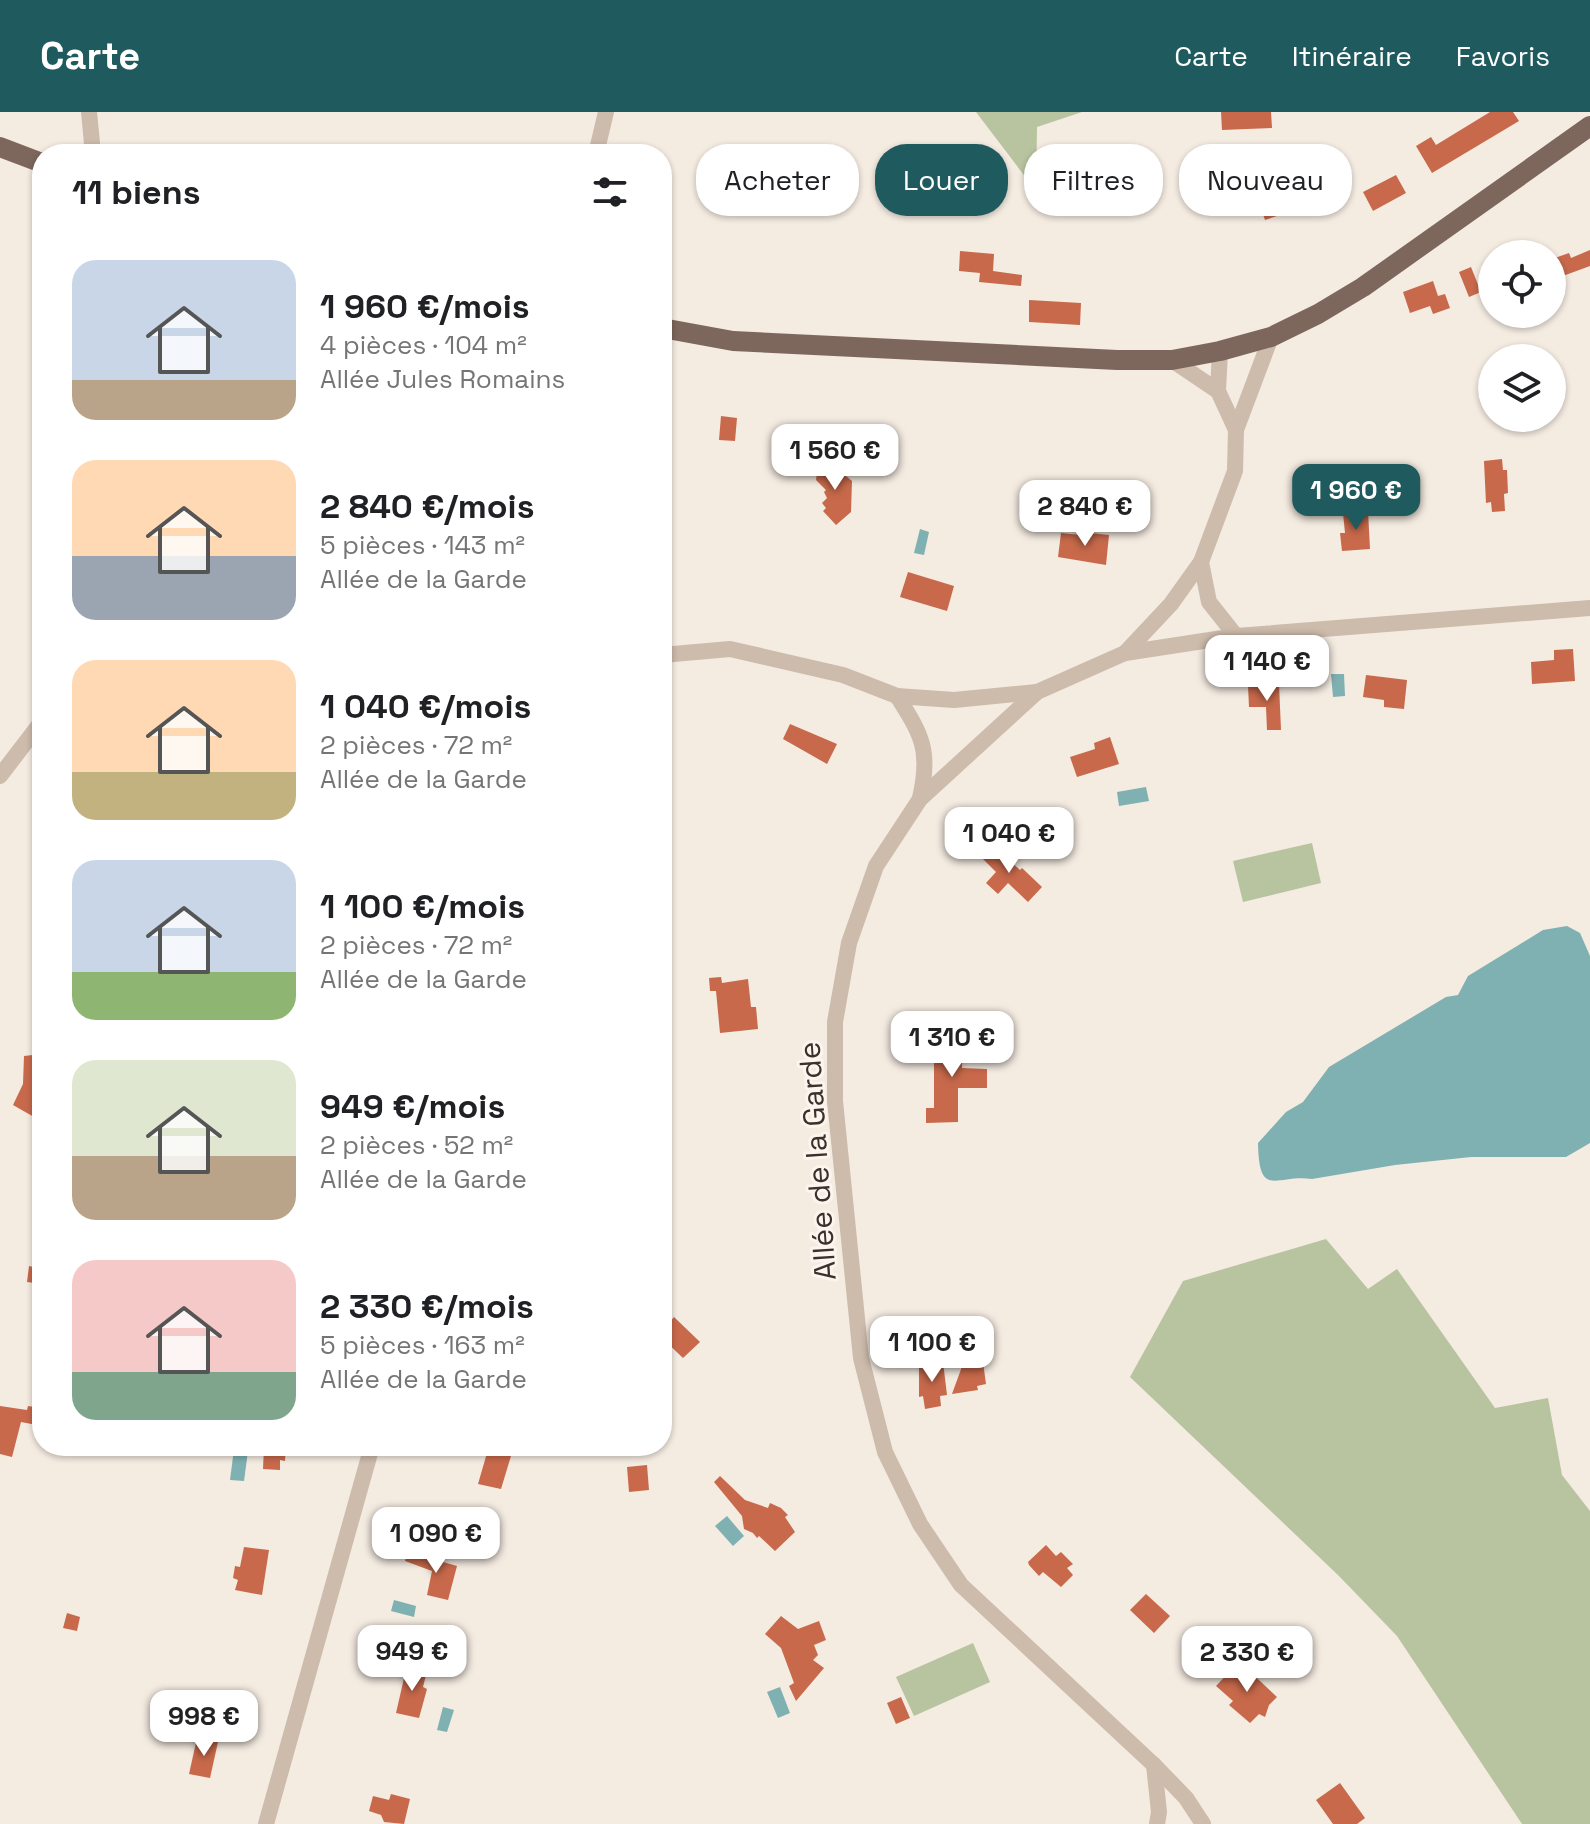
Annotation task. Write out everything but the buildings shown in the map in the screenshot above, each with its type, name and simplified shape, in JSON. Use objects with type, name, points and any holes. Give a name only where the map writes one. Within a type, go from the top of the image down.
[{"type":"main road","points":[[672,330],[733,341],[1117,360],[1172,360],[1220,351],[1271,337],[1363,287],[1590,126]]},
{"type":"main road","points":[[0,147],[32,159]]},
{"type":"street","points":[[89,112],[92,144]]},
{"type":"street","points":[[598,144],[606,112]]},
{"type":"street","name":"Allée de la Garde","points":[[672,654],[730,649],[843,675],[897,696],[954,700],[1037,692],[1125,653],[1171,604],[1201,562],[1235,471],[1236,430],[1271,337]]},
{"type":"street","name":"Allée de la Garde","points":[[1220,351],[1218,391],[1236,430]]},
{"type":"street","points":[[1172,360],[1218,391]]},
{"type":"street","points":[[1201,562],[1209,602],[1236,636]]},
{"type":"street","points":[[1125,653],[1236,636],[1590,608]]},
{"type":"street","name":"Allée de la Garde","points":[[1037,692],[920,799],[876,866],[849,943],[835,1022],[835,1101],[861,1358],[885,1452],[920,1524],[961,1585],[1154,1765],[1186,1798],[1203,1824]]},
{"type":"street","name":"Allée de la Garde","points":[[897,696],[920,732],[926,769],[920,799]]},
{"type":"street","points":[[0,776],[32,734]]},
{"type":"street","points":[[266,1824],[369,1456]]},
{"type":"street","points":[[1154,1765],[1159,1812],[1157,1824]]},
{"type":"green space","points":[[976,112],[1082,112],[1037,127],[1037,144],[1024,144],[1024,175],[1008,154],[1008,144],[1000,144]]},
{"type":"green space","points":[[1312,843],[1321,883],[1243,902],[1233,861]]},
{"type":"green space","points":[[1326,1239],[1368,1289],[1397,1269],[1495,1408],[1548,1398],[1562,1475],[1590,1511],[1590,1824],[1522,1824],[1397,1636],[1339,1576],[1130,1377],[1183,1281]]},
{"type":"green space","points":[[973,1643],[990,1682],[914,1716],[896,1677]]},
{"type":"water","points":[[920,529],[929,532],[924,555],[914,553]]},
{"type":"water","points":[[1331,674],[1344,674],[1345,696],[1333,697]]},
{"type":"water","points":[[1146,787],[1149,801],[1119,806],[1117,792]]},
{"type":"water","points":[[1567,926],[1580,933],[1590,956],[1590,1143],[1566,1157],[1471,1157],[1395,1165],[1312,1179],[1266,1178],[1259,1161],[1258,1143],[1286,1112],[1303,1102],[1329,1067],[1446,997],[1458,995],[1468,976],[1543,930]]},
{"type":"water","points":[[233,1456],[247,1456],[244,1481],[230,1480]]},
{"type":"water","points":[[727,1516],[744,1536],[733,1546],[715,1526]]},
{"type":"water","points":[[394,1600],[416,1606],[414,1617],[391,1611]]},
{"type":"water","points":[[780,1687],[790,1713],[778,1718],[767,1692]]},
{"type":"water","points":[[443,1707],[454,1710],[447,1732],[437,1730]]}]
